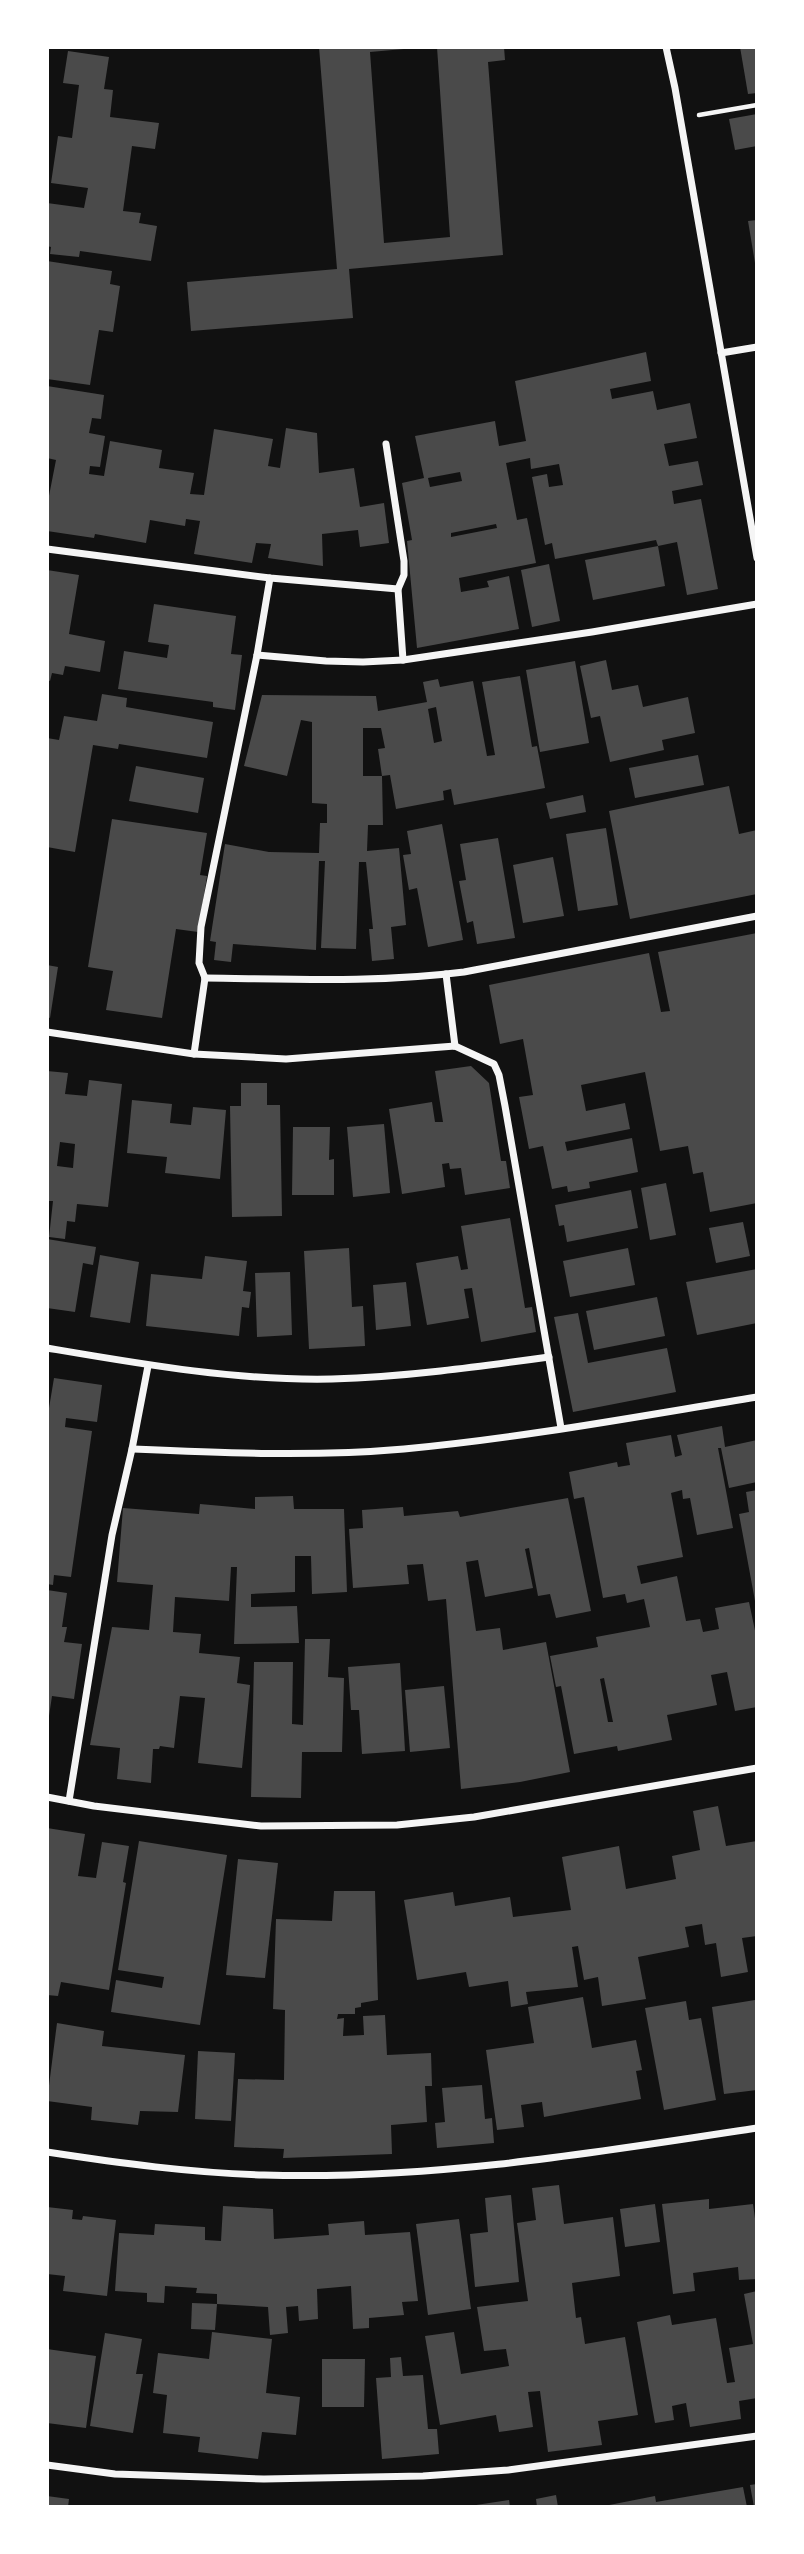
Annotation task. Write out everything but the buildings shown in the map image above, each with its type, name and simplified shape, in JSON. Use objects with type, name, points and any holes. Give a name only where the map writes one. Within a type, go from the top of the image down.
[{"type":"street","points":[[666,47],[757,558]]},
{"type":"street","points":[[721,353],[757,347]]},
{"type":"street","points":[[386,444],[404,561],[404,575],[398,589],[403,660]]},
{"type":"street","points":[[47,549],[270,578],[398,589]]},
{"type":"street","points":[[194,1054],[205,978],[199,963],[201,927],[257,655],[270,578]]},
{"type":"street","points":[[257,655],[326,661],[403,660],[757,604]]},
{"type":"street","points":[[205,978],[368,979],[446,974],[757,916]]},
{"type":"street","points":[[446,974],[454,1046]]},
{"type":"street","points":[[47,1032],[194,1054],[286,1059],[454,1046],[494,1064],[499,1076],[561,1428]]},
{"type":"street","points":[[47,1348],[148,1366],[259,1377],[331,1379],[405,1374],[549,1357]]},
{"type":"street","points":[[69,1801],[112,1535],[148,1366]]},
{"type":"street","points":[[132,1449],[320,1454],[404,1449],[561,1428],[757,1397]]},
{"type":"street","points":[[47,1797],[207,1821],[261,1826],[397,1825],[474,1817],[757,1768]]},
{"type":"street","points":[[47,2152],[90,2159],[263,2175],[379,2174],[587,2154],[757,2128]]},
{"type":"street","points":[[47,2465],[115,2474],[264,2479],[423,2476],[508,2470],[757,2436]]},
{"type":"path","points":[[680,118],[757,105]]}]
